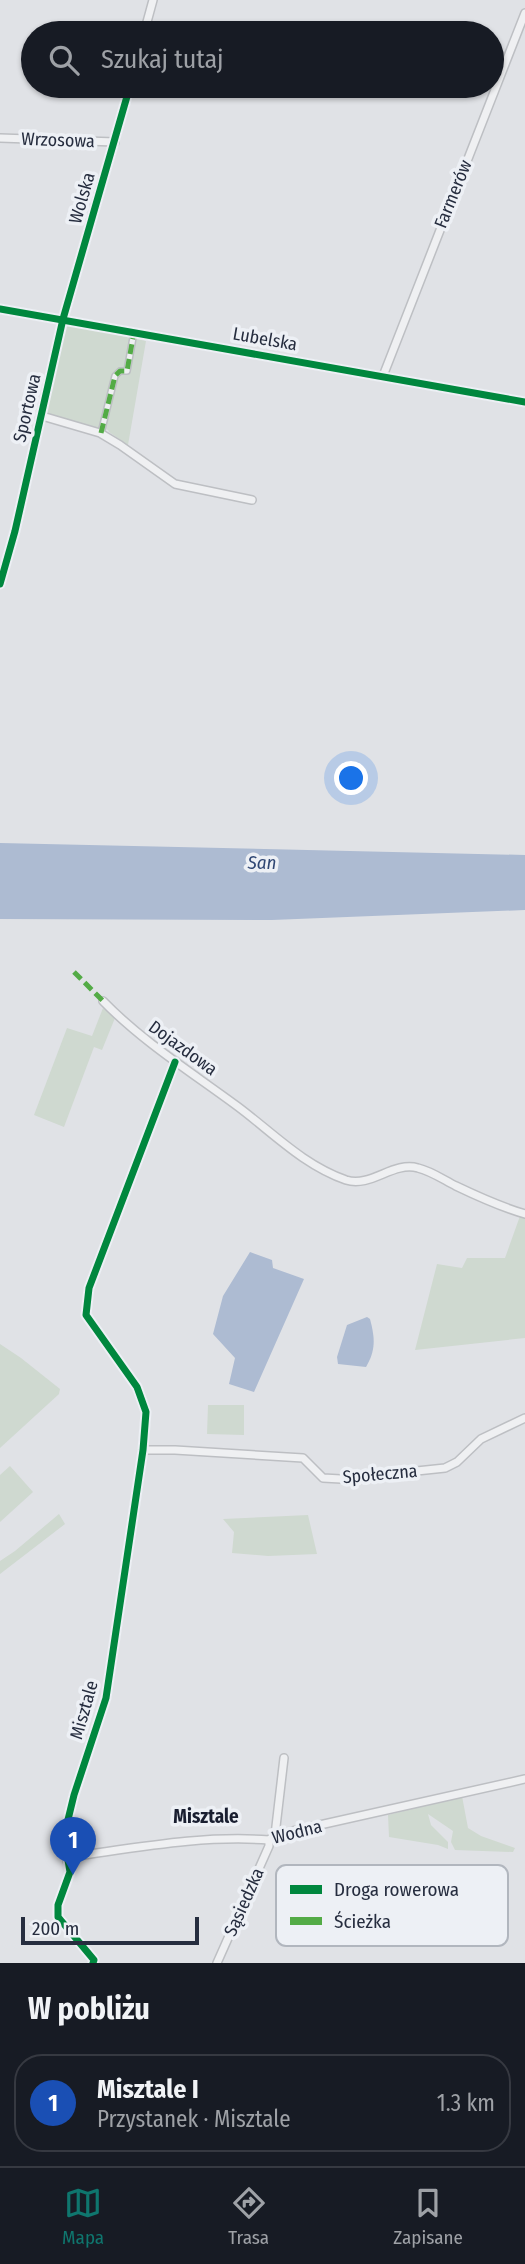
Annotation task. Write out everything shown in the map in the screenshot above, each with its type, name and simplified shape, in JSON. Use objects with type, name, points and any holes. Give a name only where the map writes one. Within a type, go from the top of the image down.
[{"type":"main road","name":"Lubelska","points":[[0,309],[525,402]]},
{"type":"street","points":[[147,21],[153,0]]},
{"type":"street","name":"Farmerów","points":[[504,67],[525,13]]},
{"type":"street","name":"Wolska","points":[[63,319],[127,98]]},
{"type":"street","name":"Farmerów","points":[[383,376],[492,98]]},
{"type":"street","name":"Wrzosowa","points":[[0,138],[115,142]]},
{"type":"street","name":"Sportowa","points":[[0,584],[63,319]]},
{"type":"street","points":[[101,433],[115,376],[120,371],[127,371],[134,332]]},
{"type":"street","points":[[42,416],[101,433],[175,484],[252,500]]},
{"type":"street","name":"Dojazdowa","points":[[103,1001],[130,1029],[238,1106],[309,1161],[348,1180],[362,1181],[399,1168],[416,1167],[479,1197],[525,1214]]},
{"type":"street","name":"Misztale","points":[[93,1963],[90,1953],[58,1917],[58,1905],[69,1872],[64,1836],[74,1795],[106,1698],[143,1450],[146,1412],[138,1387],[86,1315],[89,1288],[176,1062]]},
{"type":"street","name":"Społeczna","points":[[143,1450],[303,1458],[323,1478],[341,1479],[445,1468],[457,1462],[481,1439],[525,1418]]},
{"type":"street","name":"Sąsiedzka","points":[[217,1963],[272,1837],[284,1758]]},
{"type":"street","name":"Wodna","points":[[67,1861],[77,1856],[177,1842],[272,1837],[525,1779]]},
{"type":"shaded area","points":[[64,324],[146,341],[128,445],[108,430],[50,416],[47,411]]},
{"type":"shaded area","points":[[103,1008],[115,1018],[102,1050],[94,1047],[64,1127],[34,1115],[67,1028],[92,1036]]},
{"type":"shaded area","points":[[520,1216],[525,1217],[525,1338],[415,1350],[437,1264],[462,1268],[467,1258],[505,1258]]},
{"type":"shaded area","points":[[0,1344],[60,1389],[59,1394],[0,1448]]},
{"type":"shaded area","points":[[208,1405],[244,1405],[244,1435],[207,1434]]},
{"type":"shaded area","points":[[10,1466],[33,1492],[0,1522],[0,1475]]},
{"type":"shaded area","points":[[59,1514],[65,1524],[0,1574],[0,1561]]},
{"type":"shaded area","points":[[308,1515],[317,1554],[268,1556],[232,1553],[234,1532],[223,1519]]},
{"type":"shaded area","points":[[462,1796],[468,1828],[481,1836],[515,1848],[513,1852],[455,1850],[451,1842],[453,1831],[428,1814],[431,1825],[448,1842],[448,1849],[389,1837],[388,1815]]},
{"type":"water","name":"San","points":[[0,843],[525,855],[525,910],[272,920],[0,919]]},
{"type":"water","points":[[250,1252],[272,1260],[273,1268],[304,1279],[254,1392],[229,1384],[235,1358],[213,1334],[223,1296]]},
{"type":"water","points":[[367,1317],[370,1319],[374,1344],[366,1367],[338,1364],[337,1357],[347,1325]]},
{"type":"marked path","points":[[101,433],[115,376],[120,371],[127,371],[134,332]]},
{"type":"marked path","points":[[74,972],[103,1001]]},
{"type":"cycle path","points":[[0,584],[15,531],[63,319],[127,98]]},
{"type":"cycle path","points":[[0,309],[525,402]]},
{"type":"cycle path","points":[[93,1963],[94,1960],[58,1917],[58,1905],[70,1872],[64,1836],[74,1795],[106,1698],[143,1450],[146,1412],[137,1387],[86,1315],[89,1288],[175,1062]]},
{"type":"place","name":"Misztale I","points":[[73,1875]]},
{"type":"district","name":"Misztale","points":[[206,1816]]}]
